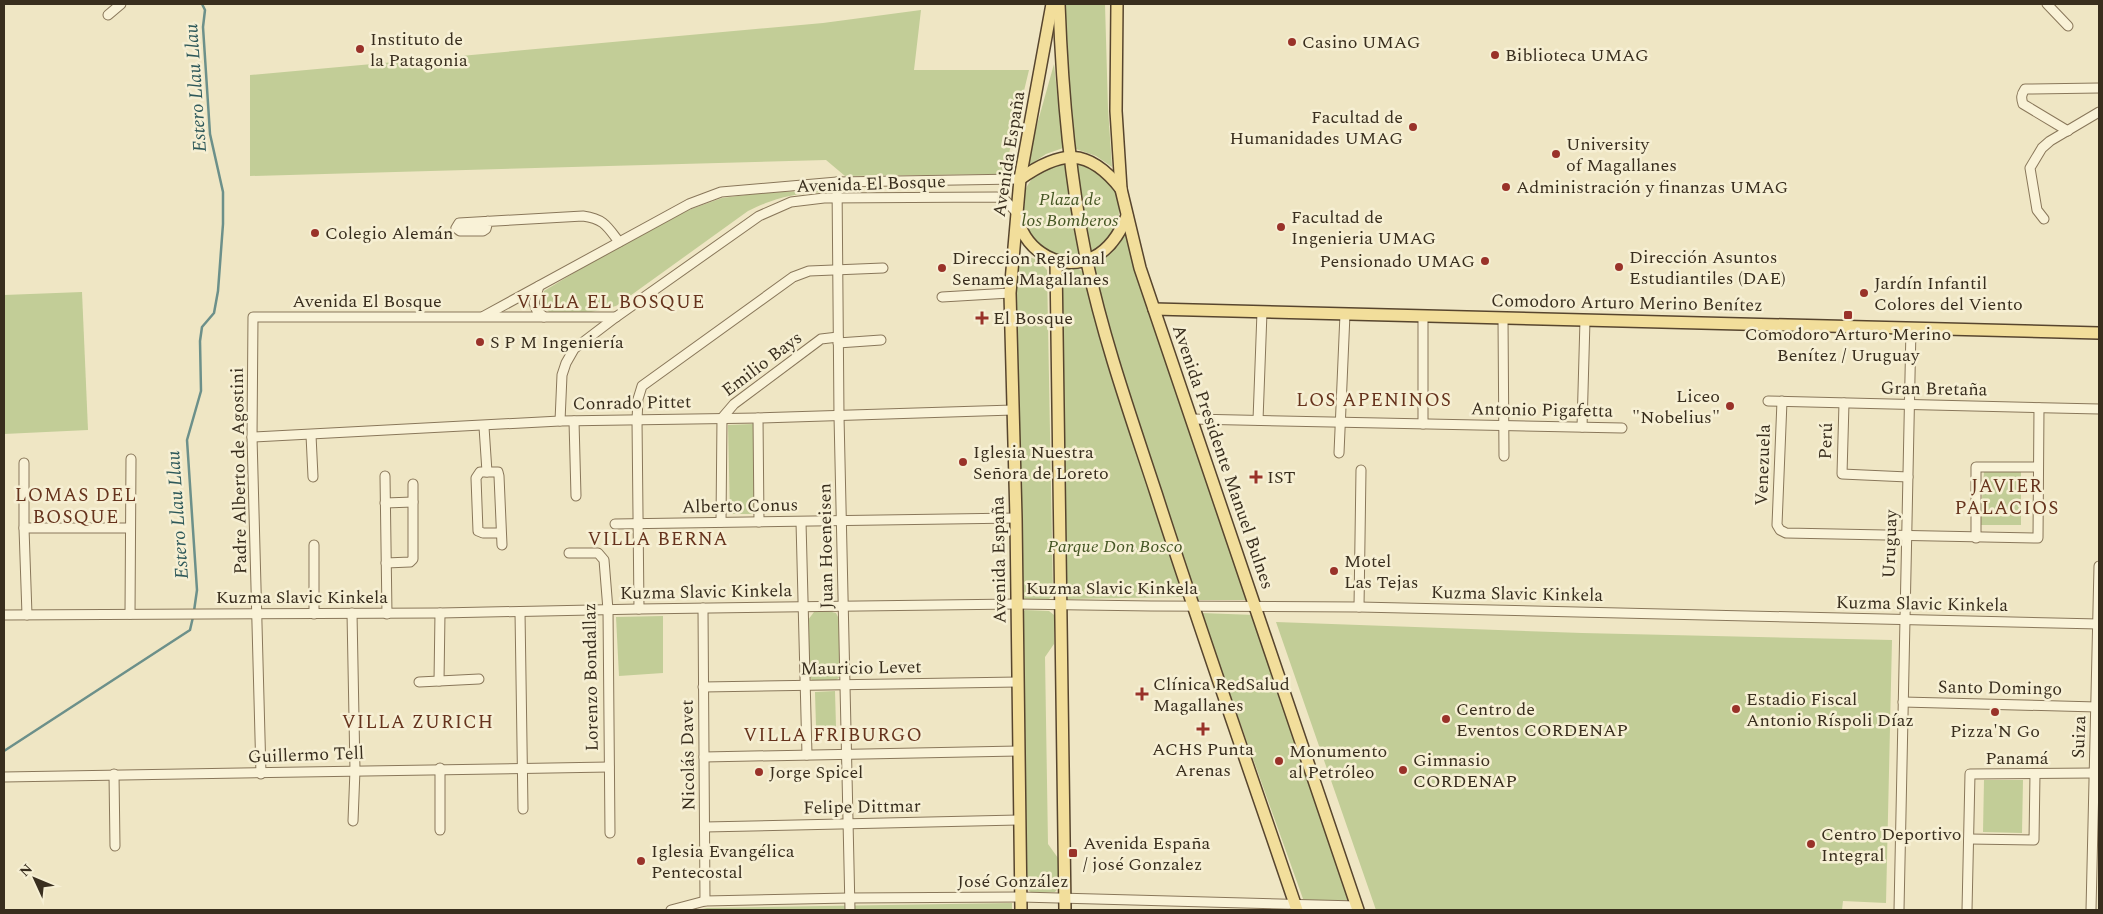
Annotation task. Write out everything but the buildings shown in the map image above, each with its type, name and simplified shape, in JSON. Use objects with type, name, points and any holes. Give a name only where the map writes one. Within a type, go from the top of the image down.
[{"type":"main road","name":"Avenida España","points":[[1022,910],[1016,518],[1010,293],[1020,179],[1052,4]]},
{"type":"main road","points":[[1059,4],[1071,156],[1087,260],[1106,340],[1192,605],[1296,907]]},
{"type":"main road","name":"Avenida Presidente Manuel Bulnes","points":[[1117,4],[1116,111],[1121,189],[1140,268],[1358,908]]},
{"type":"main road","points":[[1020,179],[1047,162],[1071,156],[1095,163],[1121,189]]},
{"type":"main road","points":[[1017,213],[1021,230],[1038,253],[1056,261],[1071,263],[1087,260],[1097,255],[1114,241],[1127,216]]},
{"type":"main road","points":[[1056,261],[1065,910]]},
{"type":"main road","name":"Comodoro Arturo Merino Benítez","points":[[1154,309],[2099,333]]},
{"type":"street","points":[[108,15],[121,4]]},
{"type":"street","points":[[2047,4],[2068,26]]},
{"type":"street","points":[[2068,131],[2023,104],[2021,98],[2025,89],[2099,88]]},
{"type":"street","points":[[2044,219],[2037,210],[2030,168],[2042,148],[2050,141],[2099,112]]},
{"type":"street","name":"Avenida El Bosque","points":[[482,317],[689,204],[720,192],[837,182],[1020,179]]},
{"type":"street","name":"Juan Hoeneisen","points":[[837,182],[836,269],[844,606],[845,754],[850,910]]},
{"type":"street","name":"Avenida El Bosque","points":[[253,318],[616,317],[759,216],[790,202],[824,198],[997,197],[1005,200],[1017,213]]},
{"type":"street","points":[[488,221],[583,216],[597,218],[605,223],[619,242]]},
{"type":"street","points":[[639,608],[637,420],[638,399],[642,386],[793,277],[809,271],[883,268]]},
{"type":"street","points":[[539,286],[534,303],[537,311],[544,317]]},
{"type":"street","points":[[942,297],[1010,293]]},
{"type":"street","points":[[1258,420],[1262,312]]},
{"type":"street","points":[[1340,453],[1345,314]]},
{"type":"street","points":[[1423,316],[1423,424]]},
{"type":"street","points":[[560,421],[562,375],[566,363],[574,349],[616,317]]},
{"type":"street","name":"Padre Alberto de Agostini","points":[[253,318],[252,437],[261,774]]},
{"type":"street","points":[[1503,318],[1504,456]]},
{"type":"street","points":[[1582,427],[1585,320]]},
{"type":"street","name":"Uruguay","points":[[1899,910],[1910,328]]},
{"type":"street","name":"Emilio Bays","points":[[721,522],[722,418],[734,404],[822,339],[881,340]]},
{"type":"street","name":"Gran Bretaña","points":[[1768,401],[2099,409]]},
{"type":"street","name":"Venezuela","points":[[1782,401],[1777,525],[1780,530],[1786,532],[1907,536]]},
{"type":"street","name":"Perú","points":[[1844,403],[1842,474],[1908,477]]},
{"type":"street","points":[[1907,536],[2038,538],[2040,408]]},
{"type":"street","name":"Conrado Pittet","points":[[252,437],[484,427],[560,421],[758,418],[1013,410]]},
{"type":"street","points":[[758,418],[759,522]]},
{"type":"street","name":"Antonio Pigafetta","points":[[1192,419],[1622,428]]},
{"type":"street","points":[[574,421],[576,496]]},
{"type":"street","points":[[484,427],[487,472]]},
{"type":"street","points":[[312,435],[313,477]]},
{"type":"street","points":[[130,614],[131,459]]},
{"type":"street","points":[[24,463],[27,615]]},
{"type":"street","points":[[1976,538],[1976,467],[2038,467]]},
{"type":"street","points":[[1359,606],[1361,470]]},
{"type":"street","points":[[501,533],[483,533],[477,529],[476,478],[480,472],[496,471],[499,476],[502,545]]},
{"type":"street","points":[[385,476],[387,614]]},
{"type":"street","points":[[386,563],[410,562],[413,560],[413,484]]},
{"type":"street","points":[[385,503],[414,502]]},
{"type":"street","name":"Alberto Conus","points":[[615,524],[1016,518]]},
{"type":"street","points":[[801,522],[807,755]]},
{"type":"street","points":[[24,528],[130,528]]},
{"type":"street","points":[[314,546],[314,614]]},
{"type":"street","name":"Lorenzo Bondallaz","points":[[568,554],[598,553],[602,555],[604,560],[608,610],[610,833]]},
{"type":"street","name":"Suiza","points":[[2091,910],[2099,566]]},
{"type":"street","name":"Kuzma Slavic Kinkela","points":[[4,615],[186,613],[440,614],[639,608],[1016,604],[1255,605],[2098,624]]},
{"type":"street","name":"Nicolás Davet","points":[[703,608],[705,901]]},
{"type":"street","points":[[520,612],[523,809]]},
{"type":"street","points":[[352,614],[355,770],[353,820]]},
{"type":"street","points":[[439,681],[440,614]]},
{"type":"street","points":[[420,682],[479,679]]},
{"type":"street","name":"Mauricio Levet","points":[[703,687],[1018,682]]},
{"type":"street","name":"Santo Domingo","points":[[1902,702],[2097,707]]},
{"type":"street","points":[[704,757],[1019,751]]},
{"type":"street","name":"Guillermo Tell","points":[[4,777],[114,774],[261,774],[440,768],[609,766]]},
{"type":"street","points":[[440,768],[440,830]]},
{"type":"street","name":"Panamá","points":[[1969,840],[1970,774],[2094,773]]},
{"type":"street","points":[[114,774],[115,846]]},
{"type":"street","points":[[1968,910],[1969,840],[2034,840],[2035,774]]},
{"type":"street","name":"Felipe Dittmar","points":[[705,827],[1020,820]]},
{"type":"street","name":"José González","points":[[671,910],[705,901],[1021,897],[1358,908]]},
{"type":"green space","points":[[1062,4],[1105,4],[1108,109],[1112,167],[1096,156],[1073,148]]},
{"type":"green space","points":[[921,10],[914,70],[1029,70],[1004,174],[845,176],[826,160],[250,176],[250,75],[823,23]]},
{"type":"green space","points":[[1054,64],[1063,148],[1046,154],[1027,167],[1026,164]]},
{"type":"green space","name":"Plaza de los Bomberos","points":[[1070,161],[1089,165],[1105,175],[1115,191],[1119,210],[1115,229],[1105,245],[1089,255],[1070,259],[1051,255],[1035,245],[1025,229],[1021,210],[1025,191],[1035,175],[1051,165]]},
{"type":"green space","points":[[824,190],[824,192],[785,197],[748,211],[616,306],[591,312],[550,313],[542,304],[544,291],[615,248],[683,212],[722,198],[762,193]]},
{"type":"green space","points":[[1126,233],[1258,600],[1198,600],[1106,335],[1094,267],[1111,253]]},
{"type":"green space","points":[[1023,255],[1038,260],[1047,270],[1053,595],[1048,600],[1024,599],[1020,593],[1014,266],[1017,259]]},
{"type":"green space","name":"Parque Don Bosco","points":[[1077,268],[1085,273],[1102,341],[1183,597],[1066,599],[1058,276],[1064,269]]},
{"type":"green space","points":[[82,292],[88,430],[4,434],[4,295]]},
{"type":"green space","points":[[753,424],[755,514],[730,514],[728,425]]},
{"type":"green space","points":[[1984,472],[2021,472],[2021,525],[1980,525]]},
{"type":"green space","points":[[1025,610],[1049,611],[1054,615],[1054,644],[1045,657],[1048,844],[1058,858],[1059,887],[1055,892],[1032,893],[1026,888],[1020,615]]},
{"type":"green space","points":[[828,611],[836,613],[840,621],[841,676],[836,680],[813,681],[809,677],[807,624],[814,612]]},
{"type":"green space","points":[[1201,613],[1255,615],[1358,910],[1307,910]]},
{"type":"green space","points":[[663,616],[663,673],[619,676],[616,617]]},
{"type":"green space","name":"Estadio Fiscal Antonio Ríspoli Díaz","points":[[1276,622],[1582,633],[1892,640],[1886,903],[1843,901],[1842,910],[1376,910]]},
{"type":"green space","points":[[835,691],[836,727],[816,727],[815,692]]},
{"type":"green space","points":[[1984,780],[2023,780],[2022,833],[1983,832]]},
{"type":"green space","points":[[1012,903],[1012,910],[698,910],[707,908]]},
{"type":"waterway","name":"Estero Llau Llau","points":[[194,611],[197,590],[187,440],[201,391],[200,341],[202,327],[214,313],[218,291],[223,224],[223,192],[210,134],[203,27],[205,10],[202,4]]},
{"type":"waterway","name":"Estero Llau Llau","points":[[4,751],[190,630],[193,617]]},
{"type":"place","name":"Casino UMAG","points":[[1292,42]]},
{"type":"place","name":"Instituto de la Patagonia","points":[[360,49]]},
{"type":"place","name":"Biblioteca UMAG","points":[[1495,55]]},
{"type":"place","name":"Facultad de Humanidades UMAG","points":[[1413,127]]},
{"type":"place","name":"University of Magallanes","points":[[1556,154]]},
{"type":"place","name":"Administración y finanzas UMAG","points":[[1506,187]]},
{"type":"place","name":"Facultad de Ingenieria UMAG","points":[[1281,227]]},
{"type":"place","name":"Colegio Alemán","points":[[315,233]]},
{"type":"place","name":"Pensionado UMAG","points":[[1485,261]]},
{"type":"place","name":"Dirección Asuntos Estudiantiles (DAE)","points":[[1619,267]]},
{"type":"place","name":"Direccion Regional Sename Magallanes","points":[[942,268]]},
{"type":"place","name":"Jardín Infantil Colores del Viento","points":[[1864,293]]},
{"type":"place","name":"Comodoro Arturo Merino Benítez / Uruguay","points":[[1848,315]]},
{"type":"place","name":"El Bosque","points":[[982,318]]},
{"type":"place","name":"S P M Ingeniería","points":[[480,342]]},
{"type":"place","name":"Liceo \"Nobelius\"","points":[[1730,406]]},
{"type":"place","name":"Iglesia Nuestra Señora de Loreto","points":[[963,462]]},
{"type":"place","name":"IST","points":[[1256,477]]},
{"type":"place","name":"Motel Las Tejas","points":[[1334,571]]},
{"type":"place","name":"Clínica RedSalud Magallanes","points":[[1142,694]]},
{"type":"place","name":"Estadio Fiscal Antonio Ríspoli Díaz","points":[[1736,709]]},
{"type":"place","name":"Pizza'N Go","points":[[1995,712]]},
{"type":"place","name":"Centro de Eventos CORDENAP","points":[[1446,719]]},
{"type":"place","name":"ACHS Punta Arenas","points":[[1203,729]]},
{"type":"place","name":"Monumento al Petróleo","points":[[1279,761]]},
{"type":"place","name":"Gimnasio CORDENAP","points":[[1403,770]]},
{"type":"place","name":"Jorge Spicel","points":[[759,772]]},
{"type":"place","name":"Centro Deportivo Integral","points":[[1811,844]]},
{"type":"place","name":"Avenida España / josé Gonzalez","points":[[1073,853]]},
{"type":"place","name":"Iglesia Evangélica Pentecostal","points":[[641,861]]},
{"type":"district","name":"VILLA EL BOSQUE","points":[[611,302]]},
{"type":"district","name":"LOS APENINOS","points":[[1374,400]]},
{"type":"district","name":"JAVIER PALACIOS","points":[[2007,497]]},
{"type":"district","name":"LOMAS DEL BOSQUE","points":[[76,506]]},
{"type":"district","name":"VILLA BERNA","points":[[658,539]]},
{"type":"district","name":"VILLA ZURICH","points":[[418,722]]},
{"type":"district","name":"VILLA FRIBURGO","points":[[833,735]]}]
